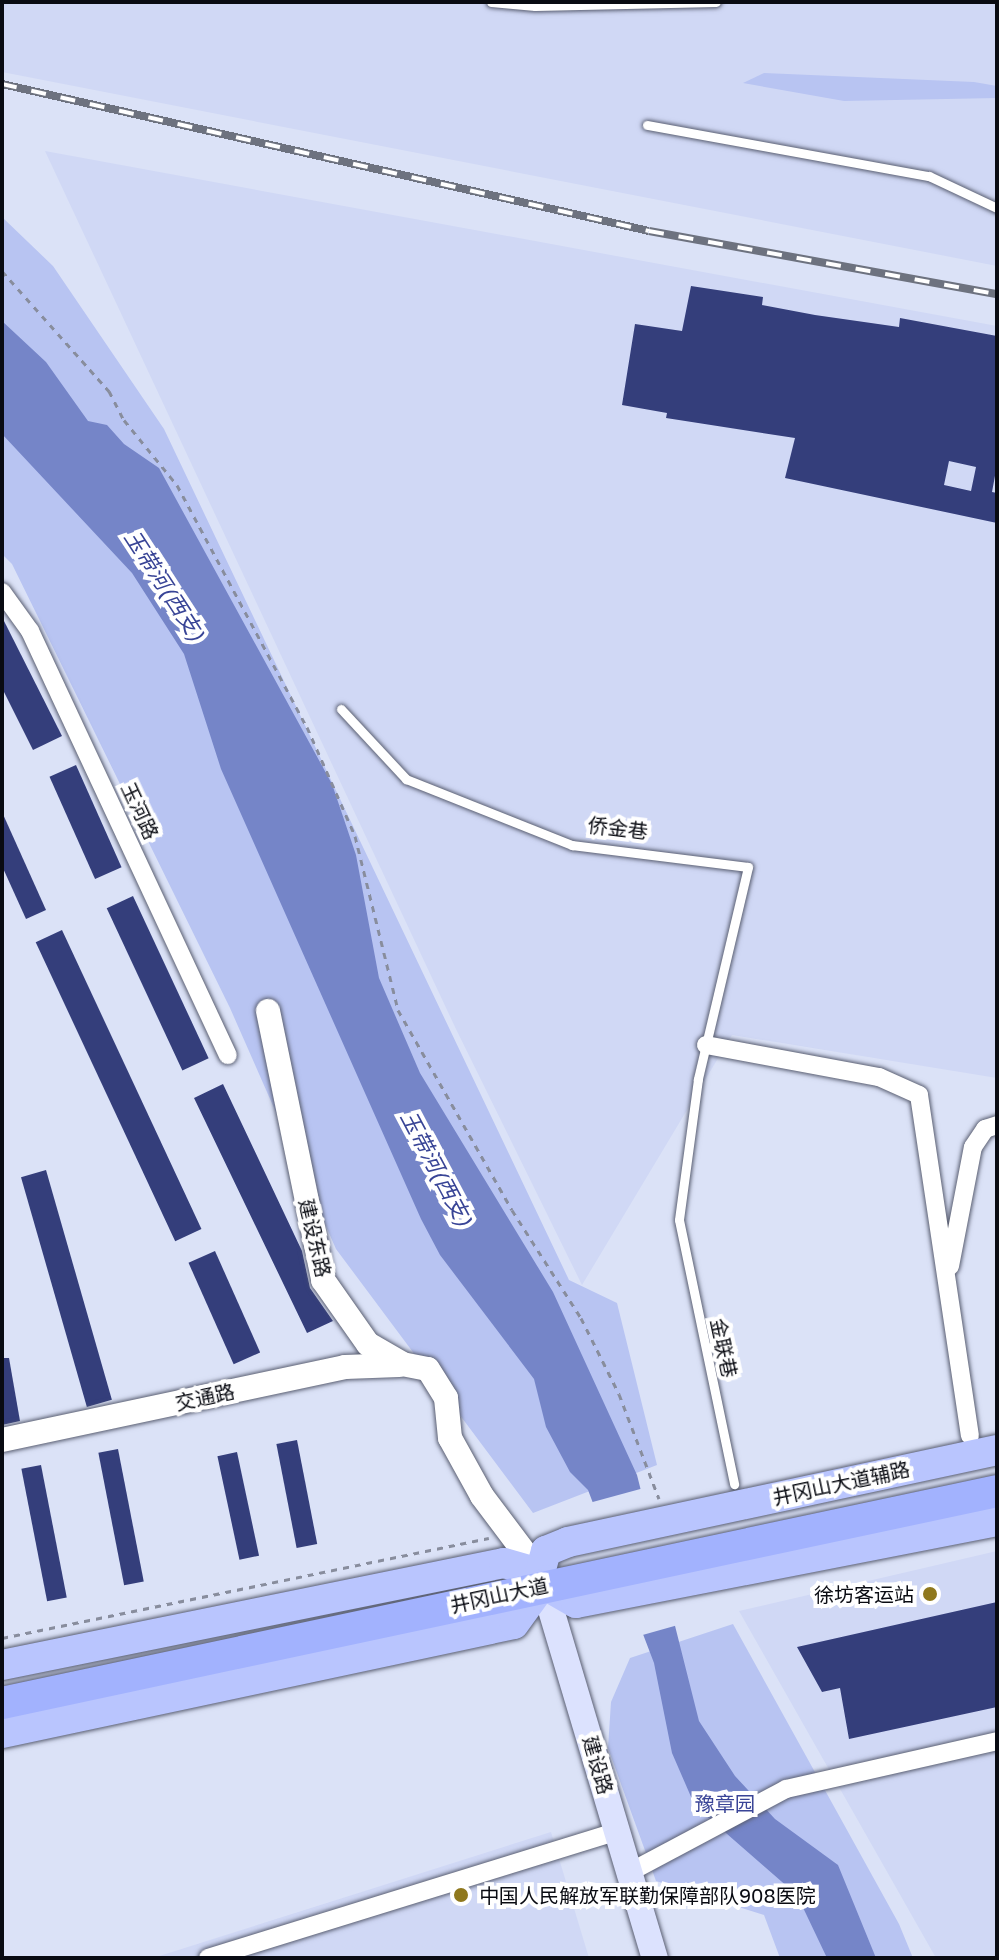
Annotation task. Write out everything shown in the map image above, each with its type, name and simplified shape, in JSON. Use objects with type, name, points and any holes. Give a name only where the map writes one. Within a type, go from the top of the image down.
[{"type":"highway","name":"井冈山大道","points":[[2,1686],[542,1579],[595,1580],[678,1541],[997,1474]]},
{"type":"highway","name":"井冈山大道","points":[[678,1541],[997,1491]]},
{"type":"highway","name":"井冈山大道","points":[[2,1703],[542,1579]]},
{"type":"main road","name":"井冈山大道辅路","points":[[542,1579],[546,1551],[568,1542],[678,1541],[997,1450]]},
{"type":"main road","points":[[595,1580],[706,1580],[997,1521]]},
{"type":"main road","points":[[2,1665],[504,1563],[542,1579],[514,1624],[2,1733]]},
{"type":"main road","name":"建设路","points":[[542,1579],[655,1958]]},
{"type":"street","name":"玉河路","points":[[2,592],[30,631],[228,1055]]},
{"type":"street","name":"建设东路","points":[[268,1011],[323,1280],[368,1344],[410,1366],[428,1369],[446,1398],[450,1438],[542,1579]]},
{"type":"street","points":[[706,1045],[879,1077],[919,1095],[970,1435]]},
{"type":"street","points":[[947,1280],[973,1147],[985,1129],[997,1125]]},
{"type":"street","name":"交通路","points":[[2,1440],[345,1367],[410,1366]]},
{"type":"street","points":[[630,1872],[779,1793],[997,1741]]},
{"type":"street","points":[[208,1958],[618,1831]]},
{"type":"lane","points":[[491,2],[535,6],[716,2]]},
{"type":"lane","points":[[647,125],[929,176],[997,208]]},
{"type":"lane","name":"侨金巷","points":[[341,709],[406,779],[572,845],[748,867],[706,1045],[679,1220]]},
{"type":"lane","name":"金联巷","points":[[679,1220],[734,1484]]},
{"type":"path","points":[[2,271],[109,391],[124,420],[177,485],[293,700],[355,836],[398,1010],[512,1210],[581,1318],[619,1394],[659,1499]]},
{"type":"path","points":[[2,1638],[510,1534]]},
{"type":"shaded area","points":[[2,2],[997,2],[997,266],[2,72]]},
{"type":"shaded area","points":[[45,151],[997,326],[997,1078],[732,1035],[582,1285],[455,1027]]},
{"type":"shaded area","name":"徐坊客运站","points":[[997,1551],[997,1958],[936,1958],[739,1611]]},
{"type":"shaded area","name":"中国人民解放军联勤保障部队908医院","points":[[551,1832],[589,1958],[153,1958]]},
{"type":"green space","points":[[764,73],[974,82],[997,86],[997,98],[844,101],[743,83]]},
{"type":"green space","points":[[2,217],[53,266],[164,429],[569,1280],[617,1303],[657,1465],[533,1513],[336,1249],[230,1008],[12,564],[2,554]]},
{"type":"green space","name":"豫章园","points":[[733,1624],[899,1924],[913,1958],[780,1958],[764,1915],[656,1881],[608,1748],[611,1702],[630,1658]]},
{"type":"water","name":"玉带河(西支)","points":[[2,321],[46,362],[88,421],[107,425],[124,444],[159,468],[332,784],[356,855],[379,978],[420,1073],[553,1292],[637,1475],[699,1721],[735,1776],[775,1819],[838,1865],[876,1958],[827,1958],[797,1895],[695,1806],[672,1753],[654,1663],[588,1490],[570,1472],[546,1427],[534,1379],[440,1255],[421,1219],[221,769],[184,654],[132,573],[2,434]]},
{"type":"pier","points":[[644,1488],[678,1625],[639,1636],[589,1503]]},
{"type":"building","points":[[691,286],[763,297],[762,305],[815,315],[899,327],[900,318],[997,336],[997,465],[992,492],[997,493],[997,523],[785,478],[795,438],[666,418],[667,413],[622,405],[635,324],[682,331]],"holes":[[[949,461],[976,467],[971,491],[944,485]]]},
{"type":"building","points":[[2,617],[62,736],[33,750],[2,688]]},
{"type":"building","points":[[76,765],[122,867],[95,879],[50,777]]},
{"type":"building","points":[[2,812],[46,910],[26,919],[2,866]]},
{"type":"building","points":[[133,896],[209,1058],[182,1070],[107,908]]},
{"type":"building","points":[[62,930],[201,1229],[175,1241],[36,942]]},
{"type":"building","points":[[223,1084],[302,1251],[310,1288],[333,1321],[307,1333],[194,1098]]},
{"type":"building","points":[[46,1170],[112,1400],[87,1407],[21,1177]]},
{"type":"building","points":[[215,1251],[260,1352],[234,1364],[189,1263]]},
{"type":"building","points":[[2,1358],[9,1358],[20,1421],[2,1425]]},
{"type":"building","points":[[297,1440],[317,1544],[297,1548],[276,1444]]},
{"type":"building","points":[[118,1449],[144,1582],[124,1585],[98,1453]]},
{"type":"building","points":[[237,1452],[259,1556],[239,1560],[217,1456]]},
{"type":"building","points":[[41,1465],[67,1598],[47,1601],[21,1469]]},
{"type":"building","points":[[997,1602],[997,1707],[849,1739],[840,1688],[822,1692],[797,1647]]},
{"type":"railway","points":[[2,84],[649,231],[997,294]]},
{"type":"place","name":"徐坊客运站","points":[[930,1594]]},
{"type":"place","name":"中国人民解放军联勤保障部队908医院","points":[[461,1895]]}]
